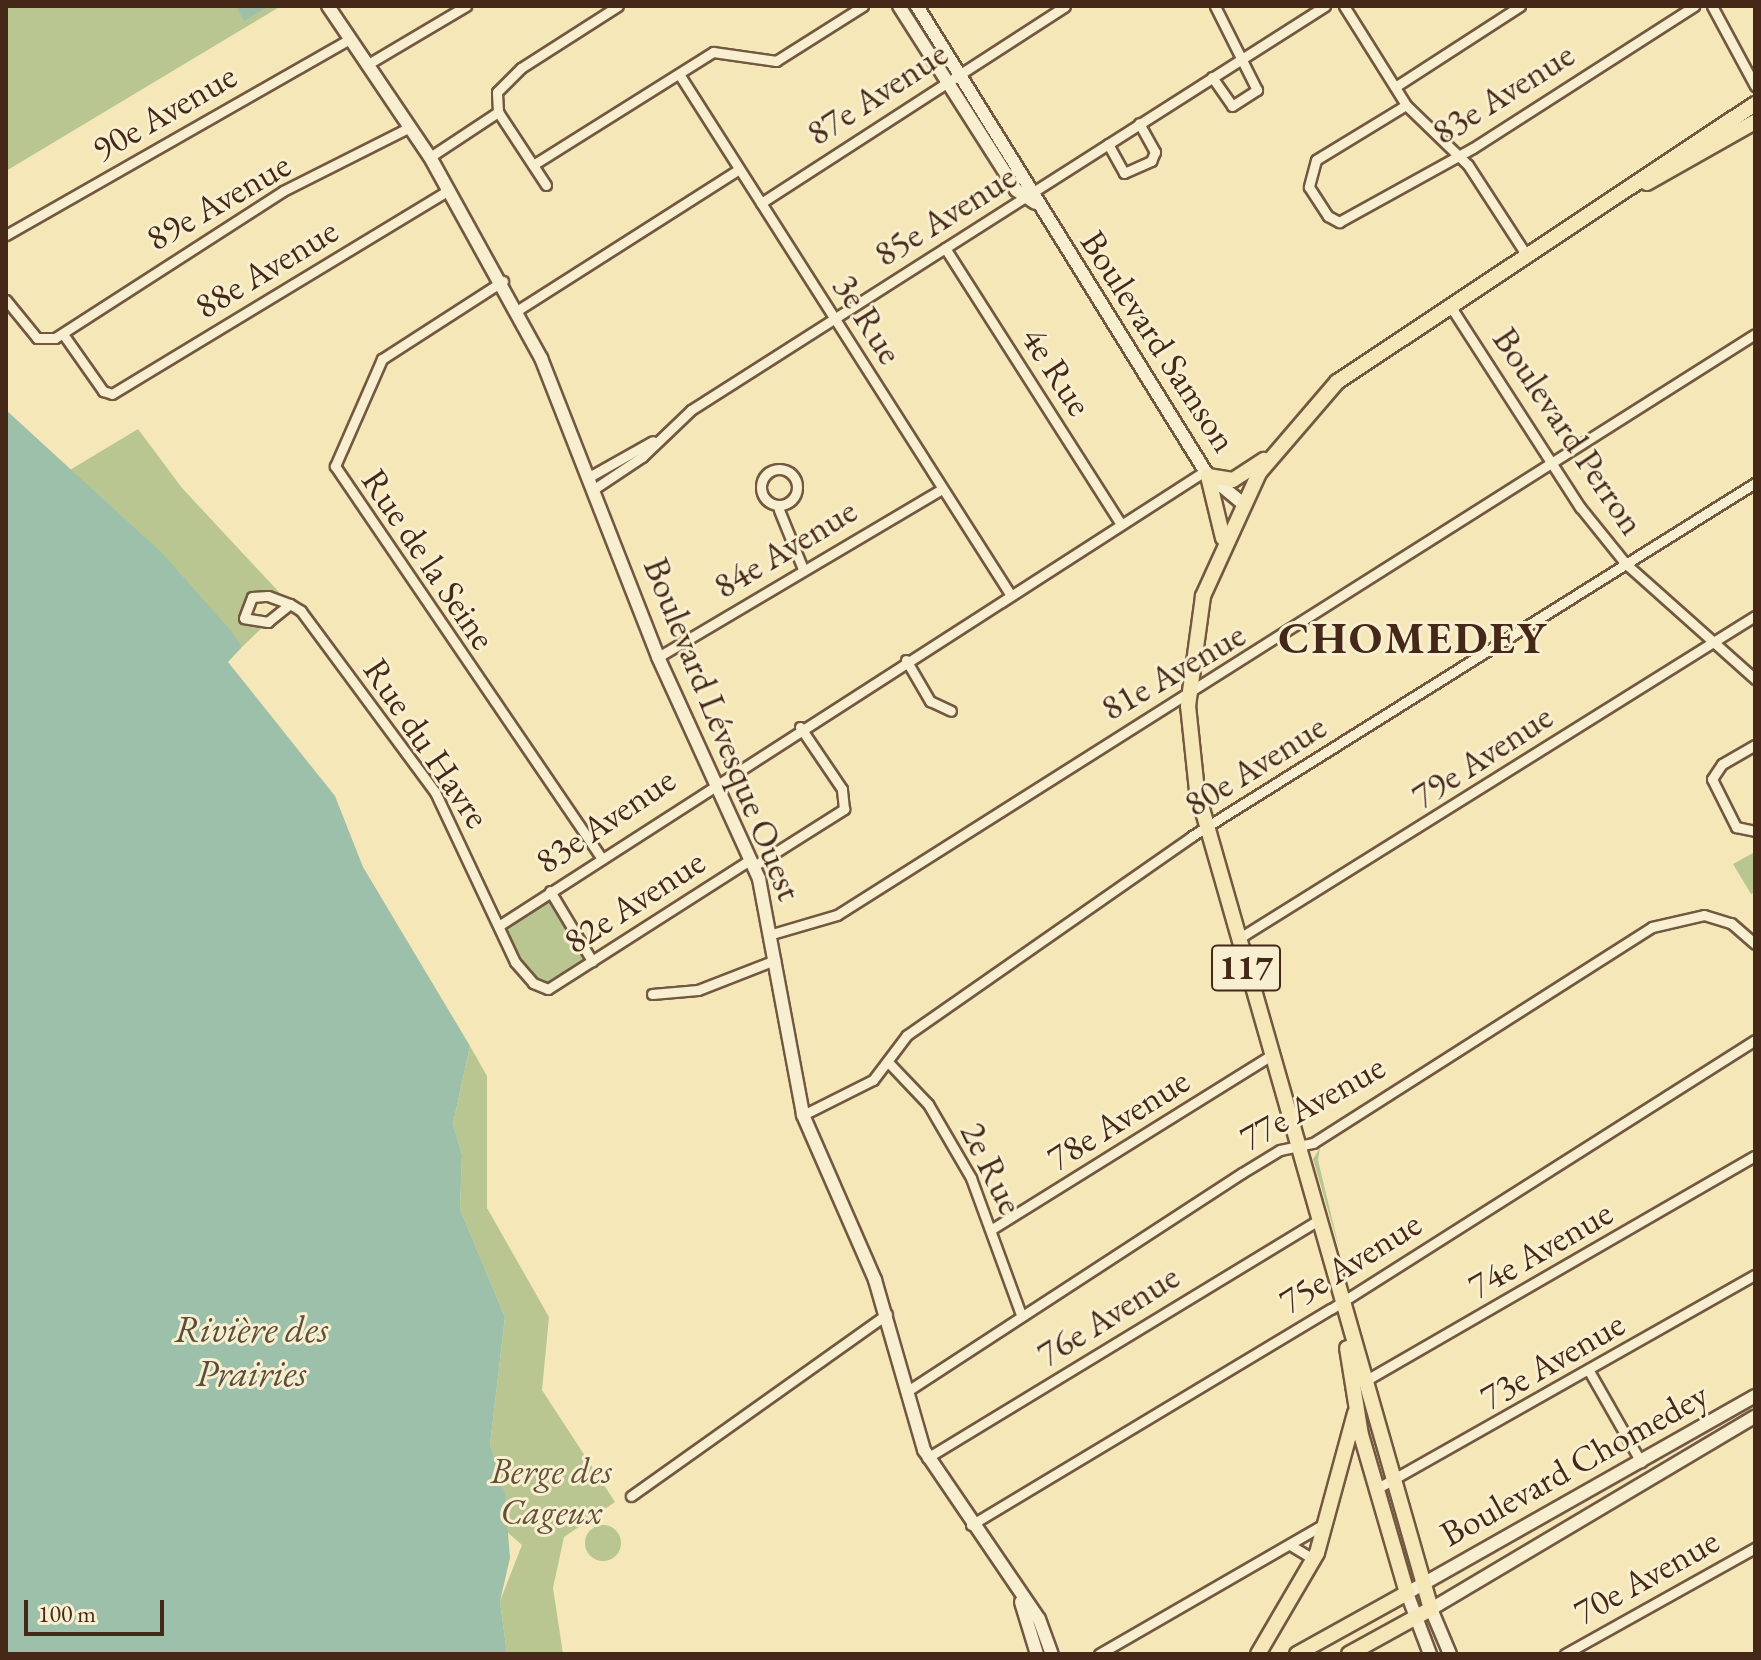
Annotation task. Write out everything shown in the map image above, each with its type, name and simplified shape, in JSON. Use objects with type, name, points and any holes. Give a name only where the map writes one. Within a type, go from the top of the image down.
[{"type":"main road","name":"117","points":[[1431,1609],[1357,1384],[1343,1308],[1206,827],[1192,765],[1189,694],[1200,610],[1223,540],[1242,503],[1274,453],[1352,369],[1628,191],[1755,104]]},
{"type":"main road","name":"117","points":[[1628,191],[1755,122]]},
{"type":"main road","points":[[1223,540],[1206,473],[1235,480],[1274,453]]},
{"type":"main road","name":"117","points":[[1355,1412],[1357,1384]]},
{"type":"main road","points":[[1297,1654],[1407,1593],[1355,1412]]},
{"type":"main road","points":[[1258,1654],[1315,1560],[1329,1521],[1355,1412]]},
{"type":"main road","points":[[1349,1654],[1431,1609]]},
{"type":"street","name":"Boulevard Lévesque Ouest","points":[[328,6],[430,157],[518,310],[591,483],[658,657],[712,782],[752,863],[772,934],[803,1115],[887,1314],[906,1392],[927,1458],[1017,1592],[1039,1619],[1052,1654]]},
{"type":"street","points":[[368,64],[466,6]]},
{"type":"street","points":[[546,185],[498,112],[497,92],[511,77],[618,6]]},
{"type":"street","points":[[533,165],[713,52],[776,61],[863,6]]},
{"type":"street","name":"Boulevard Samson","points":[[899,6],[947,81],[1031,197]]},
{"type":"street","name":"Boulevard Samson","points":[[917,6],[1031,197],[1206,473],[1242,503]]},
{"type":"street","name":"87e Avenue","points":[[761,203],[1065,6]]},
{"type":"street","points":[[1212,77],[1232,106],[1245,101],[1257,90],[1215,6]]},
{"type":"street","name":"85e Avenue","points":[[591,483],[834,318],[1031,197],[1139,123],[1325,6]]},
{"type":"street","points":[[1344,6],[1406,105],[1459,155],[1527,256]]},
{"type":"street","points":[[1395,87],[1520,6]]},
{"type":"street","name":"83e Avenue","points":[[1406,105],[1316,160],[1309,187],[1339,222],[1459,155],[1694,6]]},
{"type":"street","points":[[1712,6],[1755,86]]},
{"type":"street","name":"90e Avenue","points":[[6,235],[351,38]]},
{"type":"street","name":"3e Rue","points":[[679,74],[1010,594]]},
{"type":"street","points":[[430,157],[498,112]]},
{"type":"street","points":[[1108,144],[1124,173],[1151,161],[1155,152],[1139,123]]},
{"type":"street","name":"89e Avenue","points":[[63,334],[283,191],[408,128]]},
{"type":"street","points":[[518,310],[739,169]]},
{"type":"street","name":"88e Avenue","points":[[63,334],[103,391],[112,394],[449,190]]},
{"type":"street","name":"4e Rue","points":[[945,248],[1121,524]]},
{"type":"street","name":"Rue de la Seine","points":[[503,281],[382,359],[334,457],[337,474],[602,859]]},
{"type":"street","points":[[6,300],[37,338],[63,334]]},
{"type":"street","name":"Boulevard Perron","points":[[1449,304],[1553,464],[1626,564],[1755,679]]},
{"type":"street","name":"81e Avenue","points":[[772,934],[837,915],[1755,334]]},
{"type":"street","points":[[779,510],[796,496],[789,475],[775,467],[762,473],[762,482],[779,510],[803,569]]},
{"type":"street","name":"83e Avenue","points":[[500,925],[712,782],[1206,473]]},
{"type":"street","name":"80e Avenue","points":[[803,1115],[873,1080],[889,1063],[907,1035],[1206,827],[1755,483]]},
{"type":"street","name":"84e Avenue","points":[[658,657],[942,489]]},
{"type":"street","points":[[252,597],[290,604],[268,622],[244,618],[252,597]]},
{"type":"street","name":"Rue du Havre","points":[[290,604],[435,792],[515,962],[548,989]]},
{"type":"street","name":"79e Avenue","points":[[1238,939],[1755,616]]},
{"type":"street","points":[[906,660],[930,701],[951,711]]},
{"type":"street","name":"82e Avenue","points":[[548,989],[844,809],[842,789],[800,727]]},
{"type":"street","points":[[1755,745],[1722,764],[1712,779],[1736,827],[1755,831]]},
{"type":"street","points":[[550,891],[592,961]]},
{"type":"street","name":"77e Avenue","points":[[906,1392],[1020,1312],[1280,1150],[1298,1146],[1652,927],[1704,915],[1731,923],[1755,944]]},
{"type":"street","points":[[652,994],[698,990],[775,960]]},
{"type":"street","name":"75e Avenue","points":[[971,1525],[1343,1308],[1755,1040]]},
{"type":"street","name":"78e Avenue","points":[[992,1229],[1272,1055]]},
{"type":"street","name":"2e Rue","points":[[889,1063],[928,1104],[992,1229],[1020,1312]]},
{"type":"street","name":"74e Avenue","points":[[1357,1384],[1755,1156]]},
{"type":"street","name":"76e Avenue","points":[[927,1458],[1319,1220]]},
{"type":"street","name":"73e Avenue","points":[[1376,1489],[1391,1484],[1755,1275]]},
{"type":"street","points":[[631,1496],[887,1314]]},
{"type":"street","points":[[1589,1371],[1641,1462]]},
{"type":"street","name":"Boulevard Chomedey","points":[[1407,1593],[1755,1396]]},
{"type":"street","name":"Boulevard Chomedey","points":[[1431,1609],[1755,1417]]},
{"type":"street","points":[[1099,1654],[1329,1521]]},
{"type":"street","points":[[1290,1545],[1315,1560]]},
{"type":"street","name":"70e Avenue","points":[[1565,1654],[1755,1548]]},
{"type":"street","name":"Boulevard Lévesque Ouest","points":[[1017,1592],[1037,1654]]},
{"type":"street","points":[[1407,1593],[1430,1654]]},
{"type":"street","points":[[1431,1609],[1450,1654]]},
{"type":"green space","points":[[6,6],[281,6],[6,171]]},
{"type":"green space","points":[[138,429],[182,488],[290,604],[252,597],[244,618],[268,622],[242,647],[70,470]]},
{"type":"green space","points":[[1755,852],[1755,892],[1751,894],[1733,864]]},
{"type":"green space","points":[[550,891],[592,961],[548,989],[515,962],[500,925]]},
{"type":"green space","name":"Berge des Cageux","points":[[470,1046],[487,1076],[487,1208],[549,1317],[542,1390],[615,1502],[564,1537],[553,1588],[563,1654],[507,1654],[500,1601],[522,1545],[507,1532],[490,1445],[505,1317],[460,1209],[462,1155],[453,1124]]},
{"type":"green space","points":[[1320,1148],[1318,1160],[1339,1248],[1313,1159]]},
{"type":"green space","points":[[603,1525],[616,1530],[621,1543],[616,1556],[603,1561],[590,1556],[585,1543],[590,1530]]},
{"type":"water","points":[[236,6],[269,6],[244,21]]},
{"type":"water","name":"Rivière des Prairies","points":[[6,410],[162,553],[232,632],[242,647],[228,662],[335,796],[363,867],[470,1046],[453,1124],[462,1155],[460,1209],[505,1317],[490,1445],[505,1495],[510,1558],[500,1601],[507,1654],[6,1654]]},
{"type":"district","name":"CHOMEDEY","points":[[1413,638]]}]
